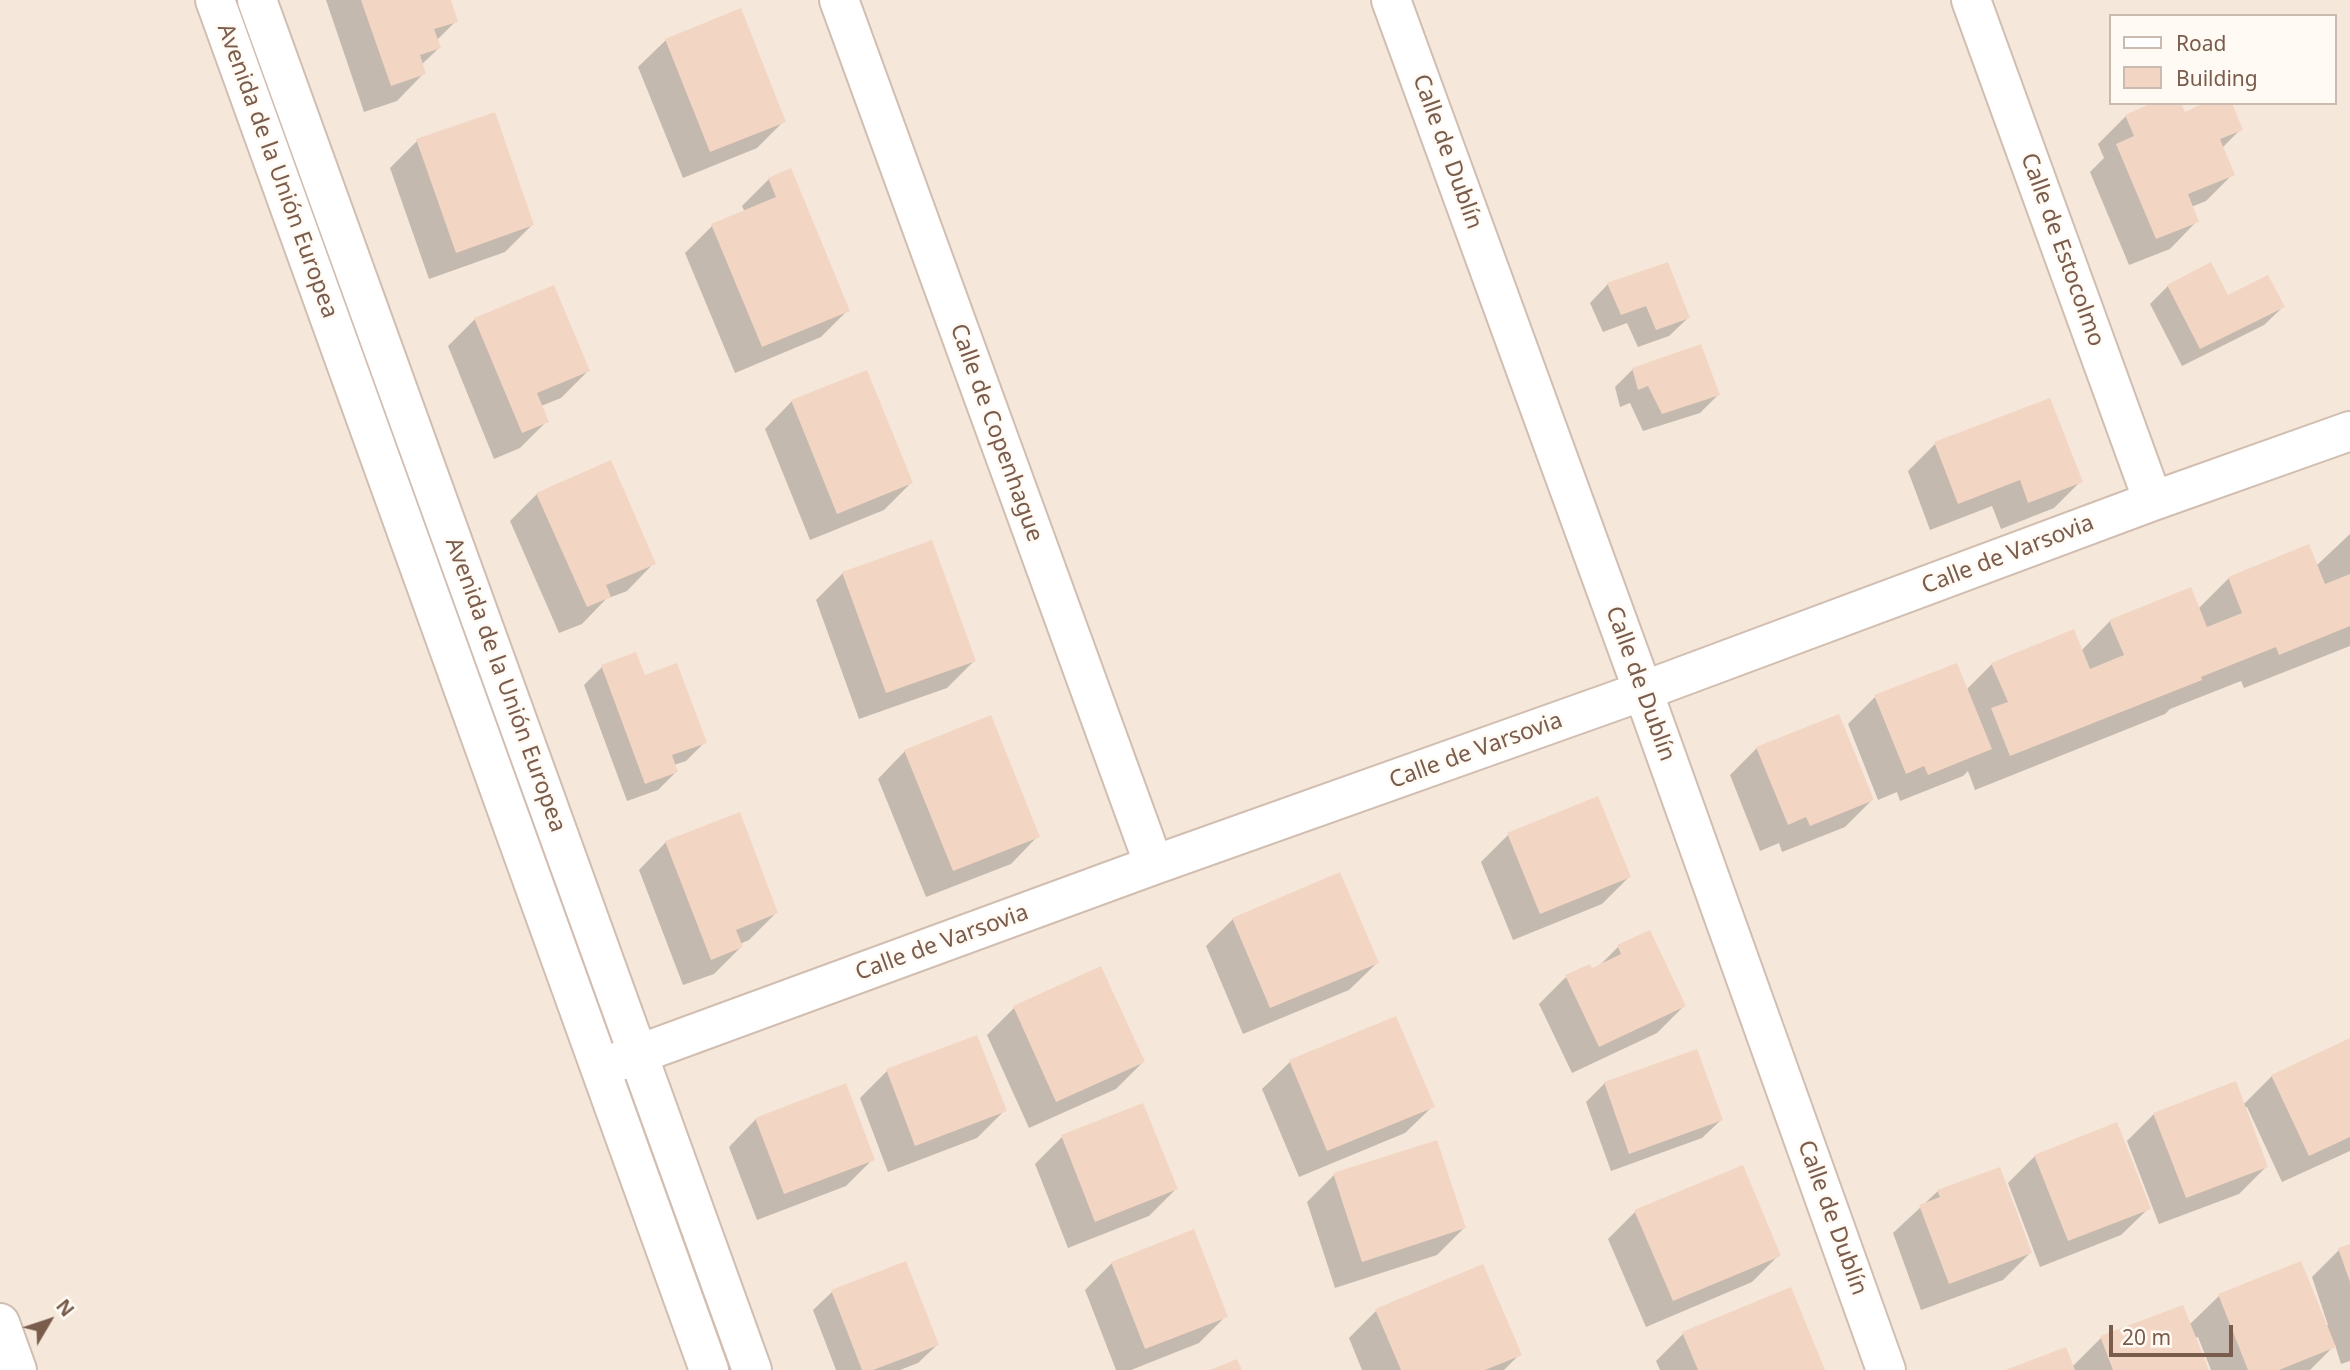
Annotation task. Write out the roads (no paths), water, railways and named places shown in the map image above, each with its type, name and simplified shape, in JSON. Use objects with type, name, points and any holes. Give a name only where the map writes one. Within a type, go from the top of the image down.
[{"type":"street","name":"Avenida de la Unión Europea","points":[[215,0],[709,1370]]},
{"type":"street","name":"Avenida de la Unión Europea","points":[[257,0],[752,1370]]},
{"type":"street","name":"Calle de Copenhague","points":[[839,0],[1154,865]]},
{"type":"street","name":"Calle de Dublín","points":[[1391,0],[1643,691],[1886,1370]]},
{"type":"street","name":"Calle de Estocolmo","points":[[1971,0],[2153,500]]},
{"type":"street","name":"Calle de Varsovia","points":[[601,1068],[1154,865],[1643,691],[2153,500],[2350,431]]},
{"type":"street","points":[[0,1323],[17,1370]]}]
